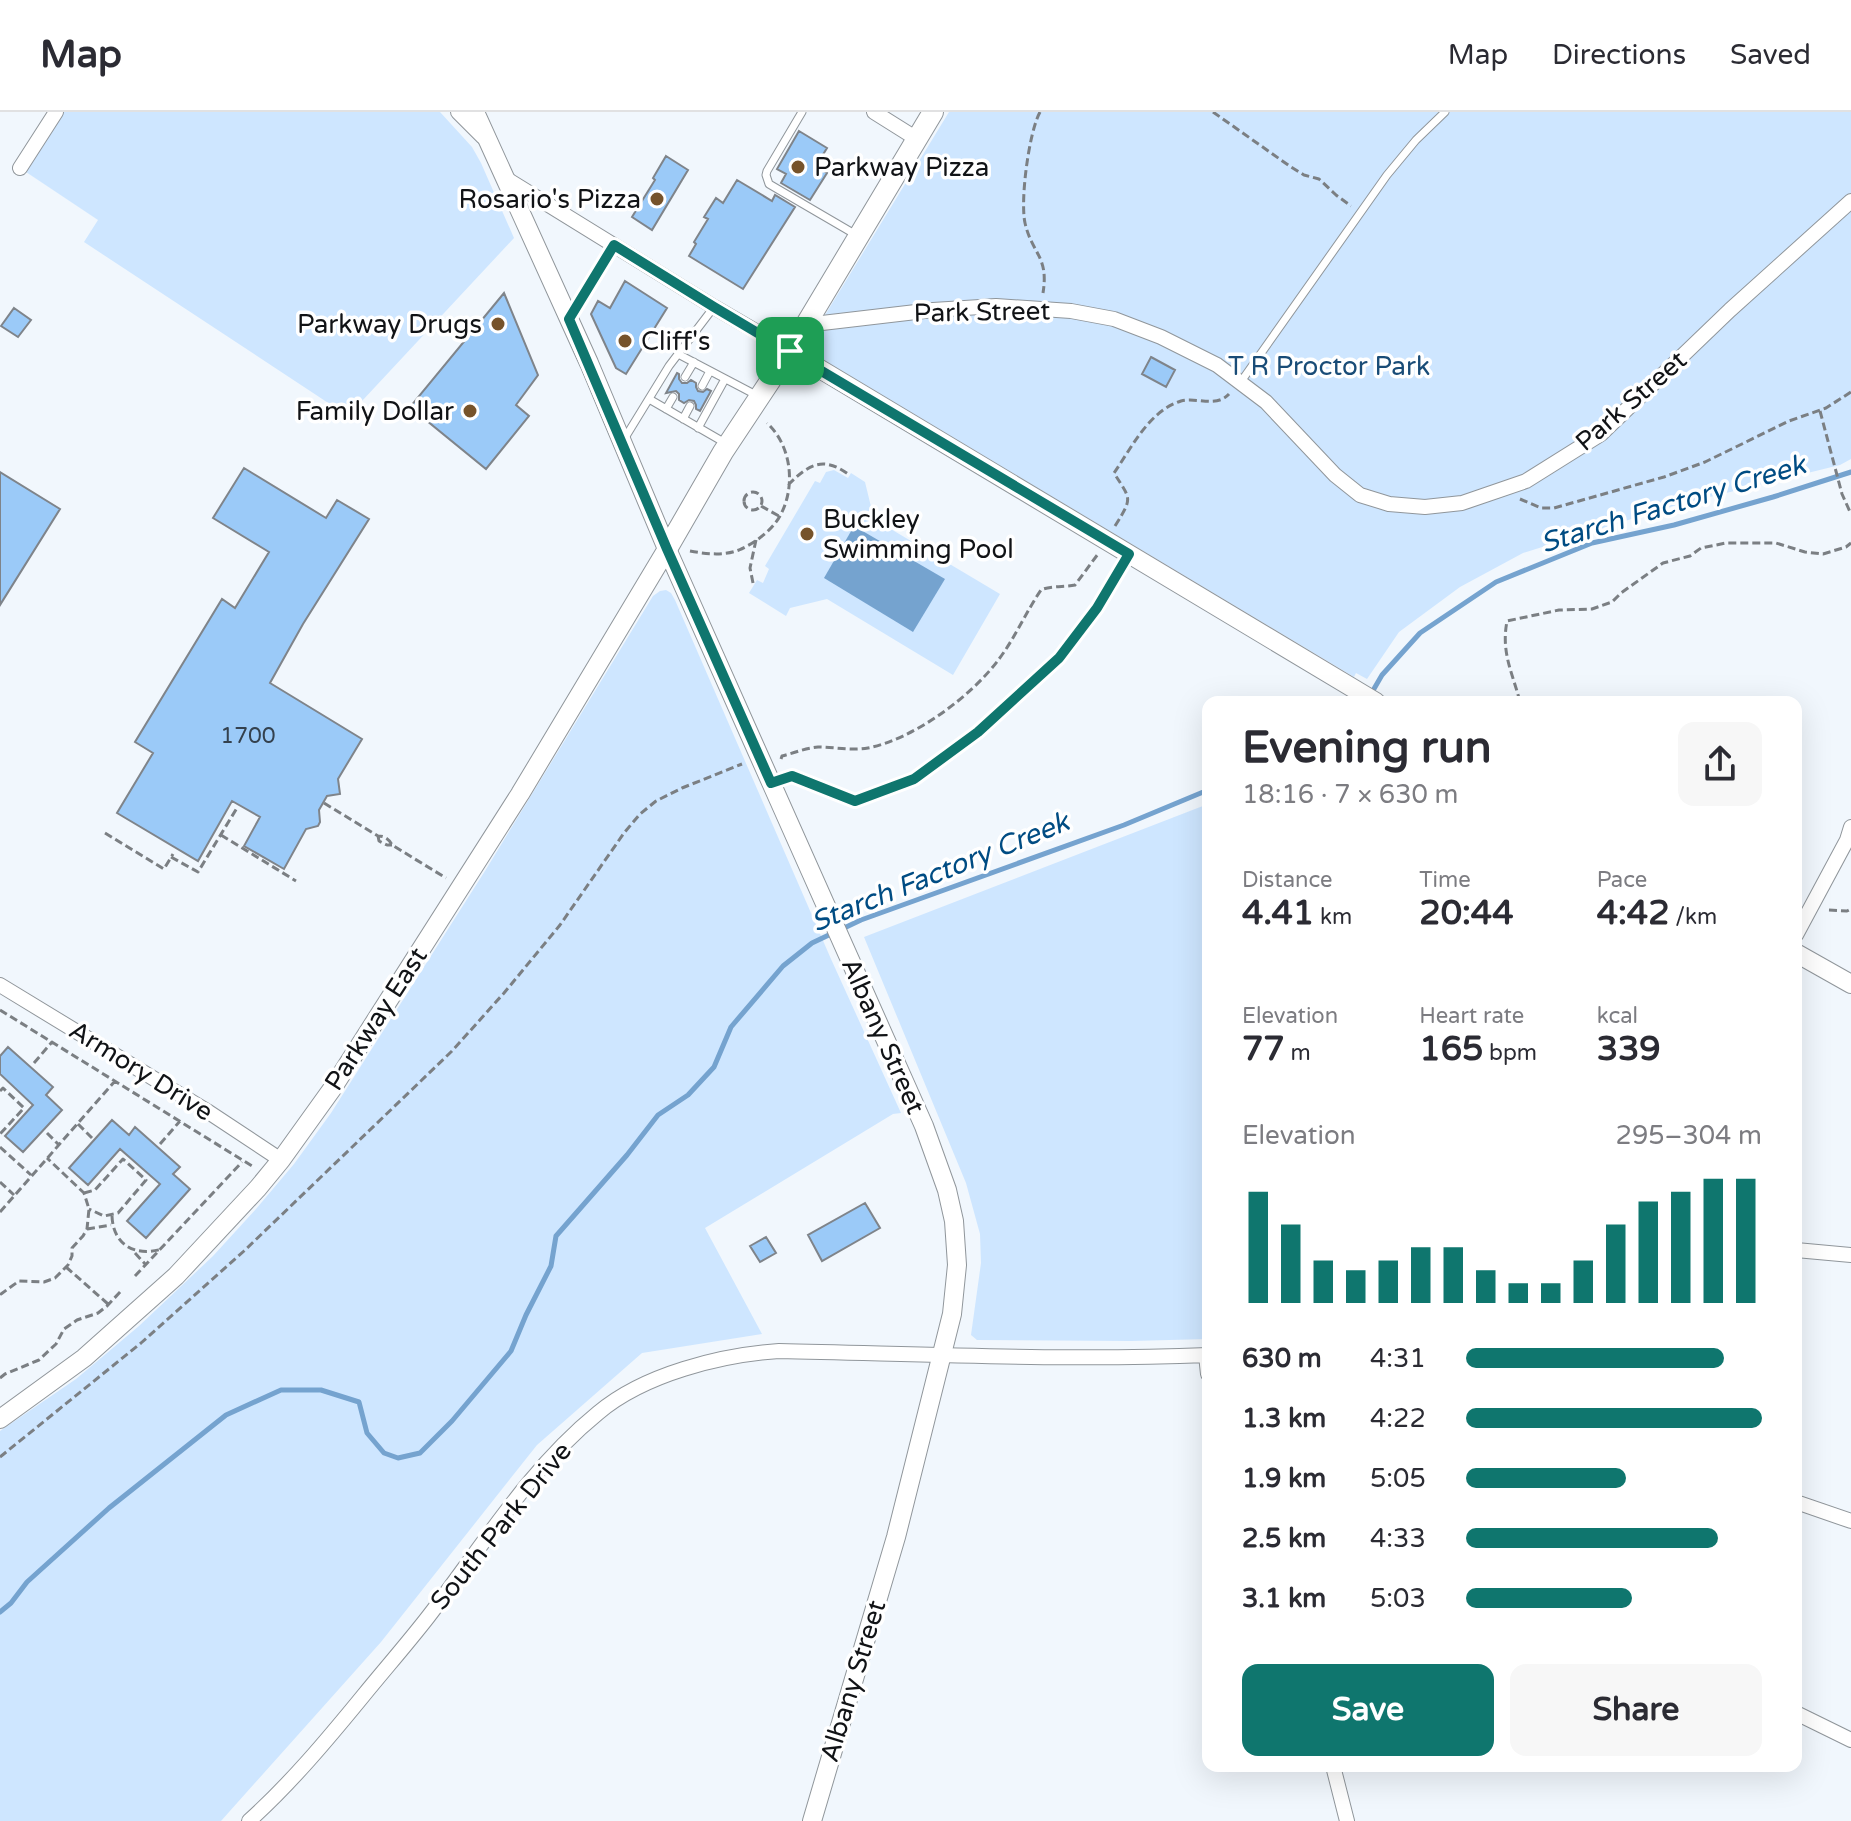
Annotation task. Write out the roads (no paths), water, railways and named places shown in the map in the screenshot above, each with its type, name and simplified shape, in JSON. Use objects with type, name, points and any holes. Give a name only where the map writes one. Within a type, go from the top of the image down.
[{"type":"main road","points":[[667,549],[933,112]]},
{"type":"street","points":[[20,168],[56,112]]},
{"type":"street","points":[[458,112],[490,143]]},
{"type":"street","name":"Albany Street","points":[[475,112],[924,1126],[947,1190],[954,1221],[957,1265],[952,1314],[943,1355],[896,1537],[812,1821]]},
{"type":"street","points":[[874,112],[917,139]]},
{"type":"street","points":[[505,178],[714,307],[1366,696]]},
{"type":"street","name":"Park Street","points":[[805,325],[996,306],[1071,311],[1114,319],[1161,337],[1217,365],[1266,402],[1335,475],[1360,495],[1389,504],[1425,507],[1462,503],[1526,481],[1601,434],[1730,310],[1851,201]]},
{"type":"street","name":"Parkway East","points":[[0,1419],[84,1358],[176,1276],[281,1160],[332,1089],[520,794],[667,549]]},
{"type":"street","points":[[1802,924],[1851,827]]},
{"type":"street","points":[[1802,956],[1851,984]]},
{"type":"street","name":"Armory Drive","points":[[0,985],[207,1111],[281,1160]]},
{"type":"street","points":[[1802,1251],[1851,1255]]},
{"type":"street","name":"South Park Drive","points":[[249,1821],[324,1743],[427,1618],[551,1457],[600,1411],[639,1387],[687,1368],[752,1353],[779,1351],[983,1357],[1202,1355]]},
{"type":"street","points":[[1802,1504],[1851,1521]]},
{"type":"street","points":[[1802,1716],[1851,1740]]},
{"type":"street","points":[[1335,1772],[1347,1821]]},
{"type":"lane","points":[[802,112],[767,171],[766,179],[769,184],[858,236]]},
{"type":"lane","points":[[1240,383],[1387,175],[1445,112]]},
{"type":"lane","points":[[569,319],[614,245]]},
{"type":"lane","points":[[622,442],[678,354],[714,307]]},
{"type":"lane","points":[[678,354],[759,397]]},
{"type":"lane","points":[[685,377],[694,362]]},
{"type":"lane","points":[[702,386],[710,371]]},
{"type":"lane","points":[[698,428],[725,379]]},
{"type":"lane","points":[[666,409],[673,397]]},
{"type":"lane","points":[[649,399],[728,445]]},
{"type":"lane","points":[[683,419],[690,406]]},
{"type":"lane","points":[[771,783],[792,776],[855,801],[914,779],[978,732],[1059,658],[1097,608],[1129,554]]},
{"type":"water","points":[[854,526],[945,579],[913,632],[824,578]]},
{"type":"waterway","name":"Starch Factory Creek","points":[[1371,694],[1382,675],[1420,633],[1496,582],[1592,543],[1674,525],[1851,472]]},
{"type":"waterway","name":"Starch Factory Creek","points":[[842,929],[1124,825],[1202,792]]},
{"type":"waterway","name":"Starch Factory Creek","points":[[0,1612],[27,1582],[109,1508],[226,1415],[281,1390],[321,1390],[359,1402],[367,1433],[384,1453],[398,1458],[420,1453],[452,1421],[511,1351],[551,1266],[556,1236],[658,1115],[688,1095],[714,1067],[731,1027],[783,966],[812,943],[833,933]]},
{"type":"place","name":"Parkway Pizza","points":[[798,167]]},
{"type":"place","name":"Rosario's Pizza","points":[[657,199]]},
{"type":"place","name":"Parkway Drugs","points":[[498,324]]},
{"type":"place","name":"Cliff's","points":[[625,341]]},
{"type":"place","name":"Family Dollar","points":[[470,411]]},
{"type":"place","name":"Buckley Swimming Pool","points":[[807,534]]},
{"type":"park label","name":"T R Proctor Park","points":[[1329,366]]}]
